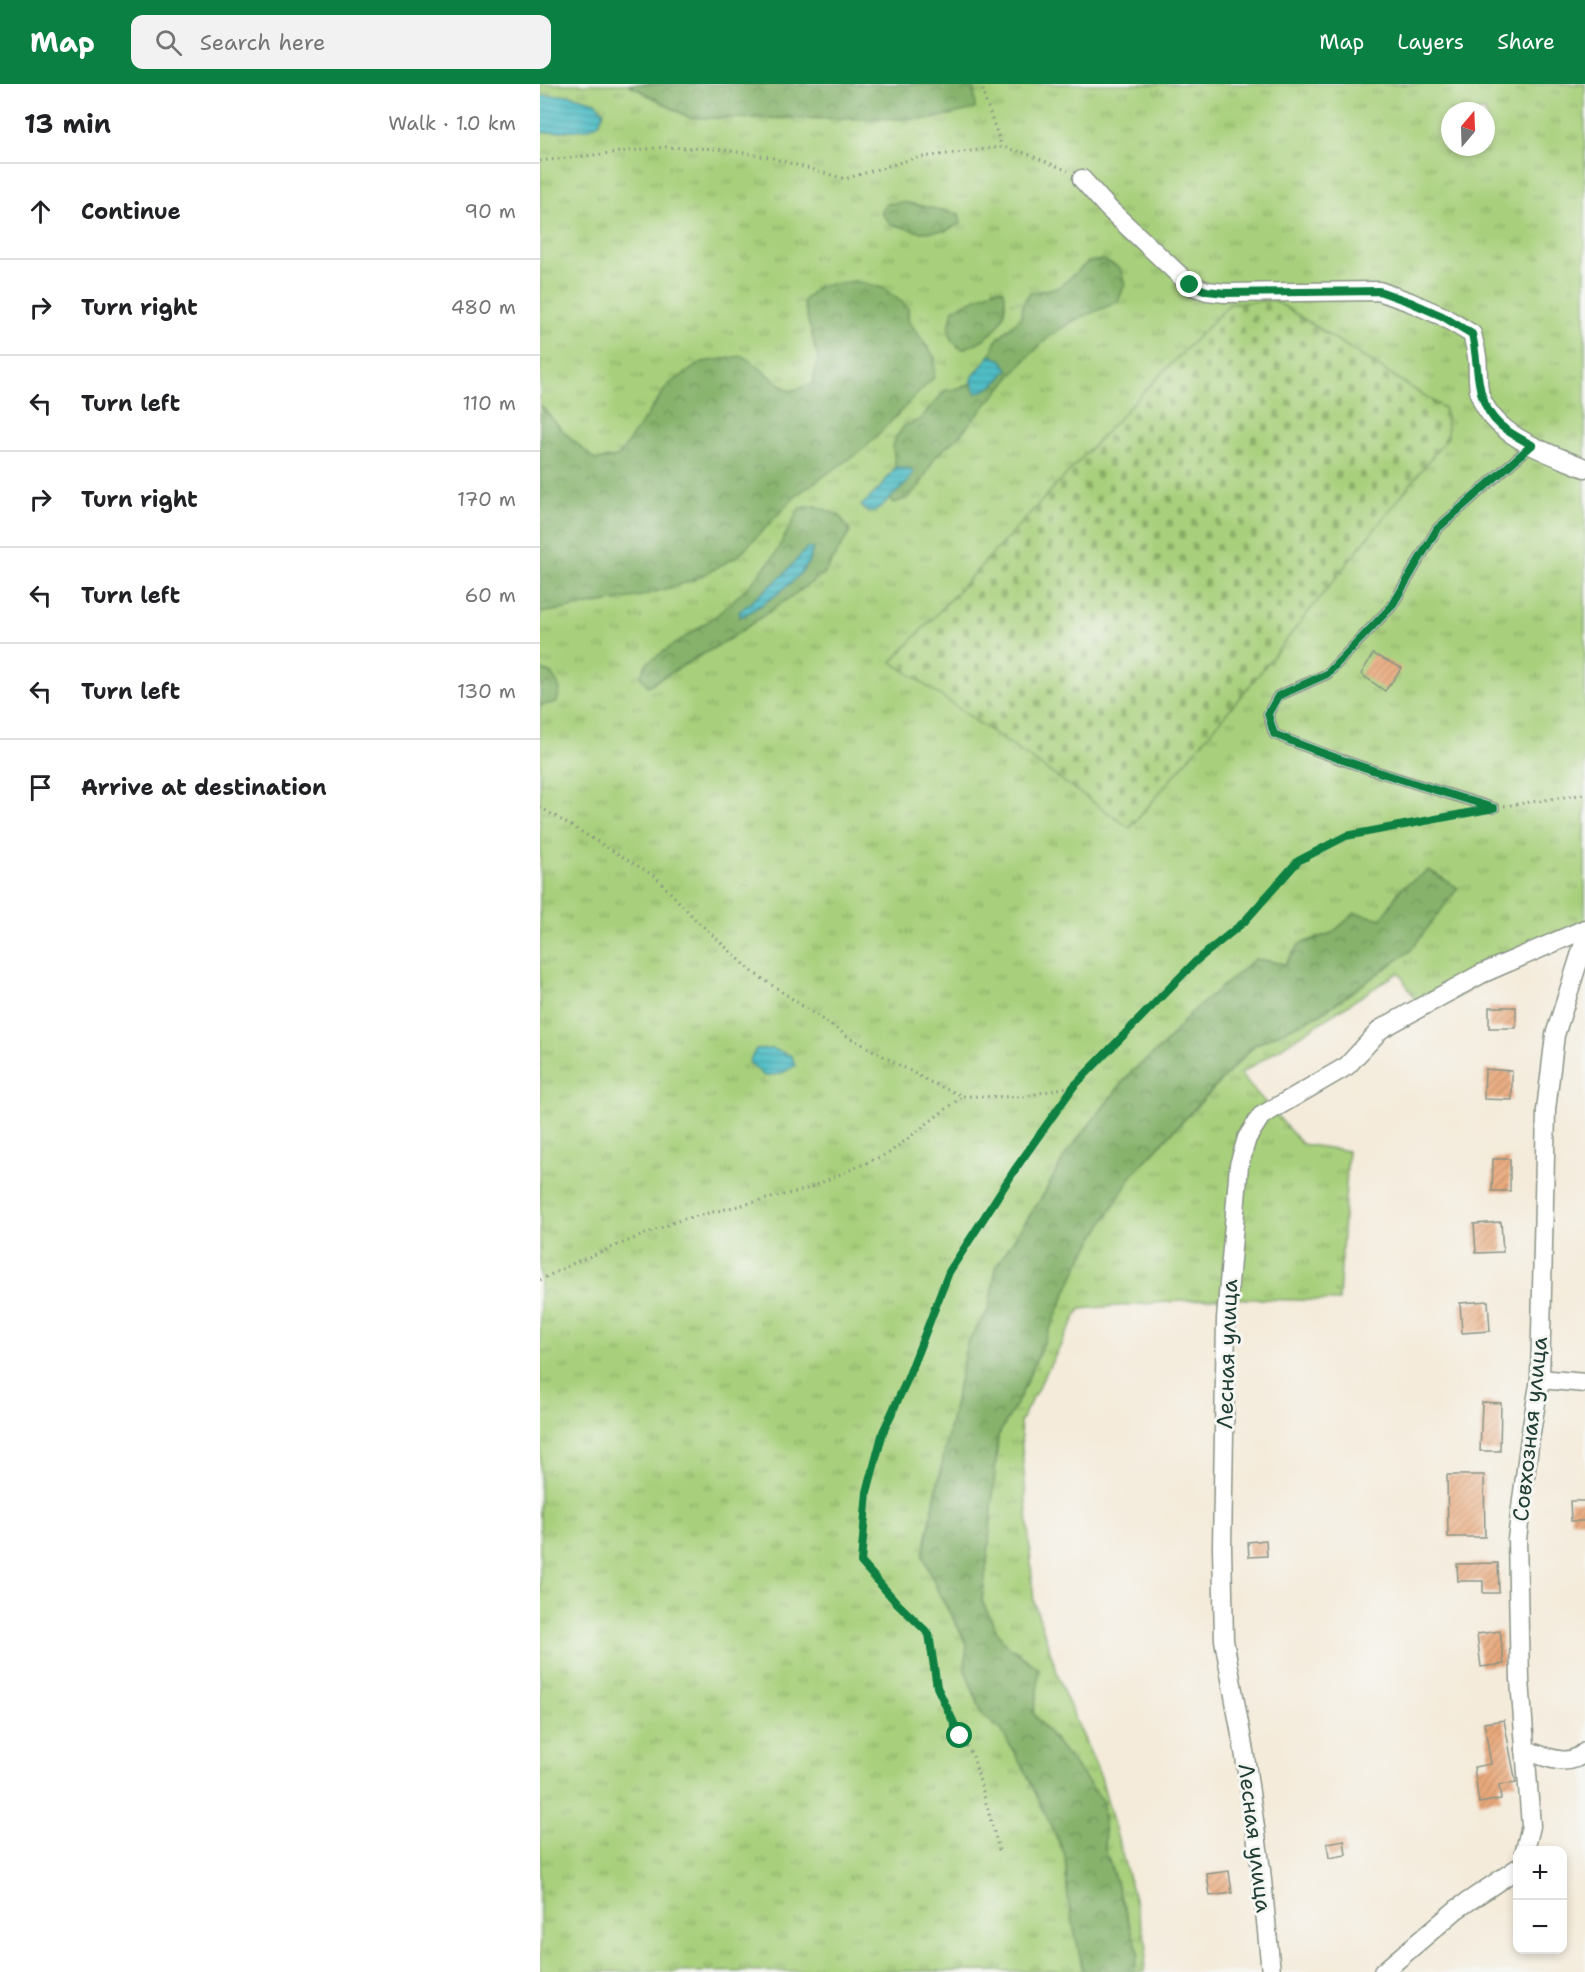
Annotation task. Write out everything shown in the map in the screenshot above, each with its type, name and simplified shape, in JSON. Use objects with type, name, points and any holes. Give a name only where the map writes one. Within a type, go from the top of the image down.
[{"type":"street","points":[[1082,179],[1108,208],[1190,285],[1207,291],[1225,293],[1379,291],[1442,316],[1472,334],[1477,356],[1480,396],[1490,414],[1501,426],[1532,445],[1585,468]]},
{"type":"street","name":"Лесная улица","points":[[1271,1972],[1245,1757],[1224,1640],[1222,1547],[1226,1319],[1239,1165],[1248,1138],[1261,1116],[1347,1066],[1381,1029],[1481,974],[1585,928]]},
{"type":"street","name":"Совхозная улица","points":[[1526,1846],[1531,1826],[1520,1680],[1518,1539],[1530,1438],[1540,1379],[1546,1110],[1555,1035],[1585,940]]},
{"type":"street","points":[[1540,1379],[1585,1383]]},
{"type":"street","points":[[1525,1750],[1559,1761],[1583,1758]]},
{"type":"street","points":[[1383,1972],[1457,1909],[1513,1871]]},
{"type":"lane","points":[[1494,808],[1387,775],[1274,734],[1268,714],[1278,696],[1327,674],[1392,606],[1437,529],[1532,445]]},
{"type":"path","points":[[984,84],[982,94],[1002,147]]},
{"type":"path","points":[[540,161],[665,147],[718,149],[769,157],[844,179],[915,158],[1002,147],[1025,153],[1069,171],[1082,179]]},
{"type":"path","points":[[1494,808],[1585,794]]},
{"type":"path","points":[[540,807],[656,877],[695,919],[754,973],[847,1036],[932,1083],[963,1096],[1022,1097],[1074,1086]]},
{"type":"path","points":[[999,1850],[973,1756],[960,1736],[937,1687],[929,1634],[896,1602],[861,1562],[867,1492],[883,1432],[907,1380],[949,1272],[1016,1168],[1074,1086],[1196,961],[1244,922],[1298,861],[1346,836],[1468,812]]},
{"type":"path","points":[[540,1280],[576,1262],[680,1220],[804,1190],[825,1181],[889,1153],[963,1096]]},
{"type":"green space","points":[[540,84],[1585,84],[1585,931],[1484,981],[1424,1016],[1399,972],[1240,1074],[1302,1144],[1348,1151],[1339,1301],[1217,1298],[1080,1309],[1020,1422],[1034,1602],[1064,1693],[1101,1777],[1147,1946],[1144,1972],[1133,1972],[1139,1953],[1105,1849],[1103,1801],[1033,1713],[1039,1669],[1002,1641],[982,1601],[998,1436],[1018,1401],[1080,1261],[1132,1175],[1255,1045],[1322,1013],[1410,951],[1401,888],[1382,919],[1355,913],[1332,933],[1300,944],[1285,964],[1255,959],[1191,1013],[1163,1046],[1131,1072],[1066,1154],[1044,1194],[997,1265],[988,1311],[967,1343],[923,1556],[940,1596],[967,1644],[965,1670],[983,1716],[1000,1728],[1027,1775],[1065,1855],[1068,1900],[1084,1971],[540,1972]]},
{"type":"green space","points":[[628,84],[974,84],[975,109],[932,119],[690,118]]},
{"type":"green space","points":[[903,202],[959,214],[961,223],[945,231],[920,232],[891,224],[881,213],[886,204]]},
{"type":"green space","points":[[1103,260],[1120,268],[1125,284],[1118,302],[1075,320],[1051,335],[1027,358],[958,437],[935,457],[920,485],[906,499],[893,503],[888,493],[896,470],[893,447],[896,437],[904,426],[919,420],[946,390],[965,386],[982,375],[989,364],[994,344],[1021,317],[1022,304],[1030,293],[1059,287],[1088,262]]},
{"type":"green space","points":[[855,281],[883,288],[908,307],[908,320],[935,358],[934,377],[865,448],[798,494],[738,556],[694,580],[642,596],[540,613],[540,405],[566,434],[595,460],[618,457],[668,385],[702,362],[743,356],[790,391],[813,384],[818,358],[803,301],[819,286]]},
{"type":"green space","points":[[996,289],[1004,290],[1005,302],[1001,321],[990,335],[962,349],[952,341],[949,328],[953,309]]},
{"type":"green space","points":[[1274,300],[1445,409],[1448,437],[1251,684],[1130,828],[892,662],[1130,406],[1230,304]]},
{"type":"green space","points":[[816,506],[840,516],[850,532],[824,574],[731,638],[648,686],[640,676],[647,663],[717,615],[751,584],[774,556],[800,508]]},
{"type":"green space","points":[[540,669],[552,674],[560,689],[557,702],[540,706]]},
{"type":"green space","points":[[1429,870],[1458,888],[1410,951],[1322,1013],[1254,1045],[1132,1175],[1080,1261],[1018,1401],[998,1436],[982,1601],[1002,1641],[1039,1669],[1033,1713],[1103,1801],[1105,1849],[1139,1953],[1133,1972],[1083,1972],[1068,1900],[1065,1855],[1027,1775],[1000,1728],[983,1716],[965,1670],[967,1643],[940,1595],[923,1556],[967,1343],[988,1311],[997,1265],[1044,1194],[1066,1154],[1131,1072],[1163,1046],[1191,1013],[1255,959],[1285,964],[1300,944],[1332,933],[1355,913],[1382,919],[1401,888]]},
{"type":"water","points":[[570,95],[595,102],[604,112],[599,123],[588,129],[540,133],[540,96]]},
{"type":"water","points":[[990,355],[1002,360],[1008,369],[995,384],[976,393],[971,379]]},
{"type":"water","points":[[896,467],[914,470],[908,482],[876,511],[866,511],[861,506],[879,489]]},
{"type":"water","points":[[808,547],[812,549],[810,559],[795,579],[772,598],[741,617],[739,612],[783,575]]},
{"type":"water","points":[[756,1049],[773,1049],[792,1056],[795,1066],[780,1074],[764,1076],[749,1062]]},
{"type":"building","points":[[1373,654],[1402,668],[1385,691],[1361,674]]},
{"type":"building","points":[[1489,1007],[1516,1007],[1516,1028],[1489,1028]]},
{"type":"building","points":[[1485,1069],[1512,1071],[1512,1100],[1484,1099]]},
{"type":"building","points":[[1493,1159],[1510,1159],[1510,1191],[1492,1191]]},
{"type":"building","points":[[1501,1222],[1503,1252],[1476,1253],[1474,1224]]},
{"type":"building","points":[[1488,1301],[1490,1331],[1462,1333],[1460,1303]]},
{"type":"building","points":[[1482,1402],[1501,1403],[1500,1451],[1480,1451]]},
{"type":"building","points":[[1447,1475],[1484,1475],[1485,1537],[1448,1537]]},
{"type":"building","points":[[1570,1501],[1585,1501],[1585,1521],[1571,1521]]},
{"type":"building","points":[[1266,1540],[1267,1556],[1249,1557],[1248,1542]]},
{"type":"building","points":[[1498,1563],[1499,1593],[1483,1593],[1483,1581],[1458,1581],[1457,1564]]},
{"type":"building","points":[[1500,1631],[1504,1664],[1481,1667],[1477,1634]]},
{"type":"building","points":[[1504,1720],[1516,1783],[1499,1785],[1501,1799],[1479,1803],[1474,1767],[1491,1764],[1484,1723]]},
{"type":"building","points":[[1344,1840],[1346,1855],[1329,1858],[1327,1843]]},
{"type":"building","points":[[1229,1871],[1232,1893],[1210,1896],[1207,1874]]},
{"type":"route","points":[[960,1736],[937,1687],[929,1634],[896,1602],[861,1562],[867,1492],[883,1432],[907,1380],[938,1295],[949,1272],[1016,1168],[1074,1086],[1196,961],[1244,922],[1298,861],[1346,836],[1494,808],[1387,775],[1274,734],[1268,714],[1278,696],[1327,674],[1392,606],[1437,529],[1532,445],[1501,426],[1490,414],[1480,396],[1477,356],[1472,334],[1442,316],[1379,291],[1225,293],[1207,291],[1190,285]]}]
